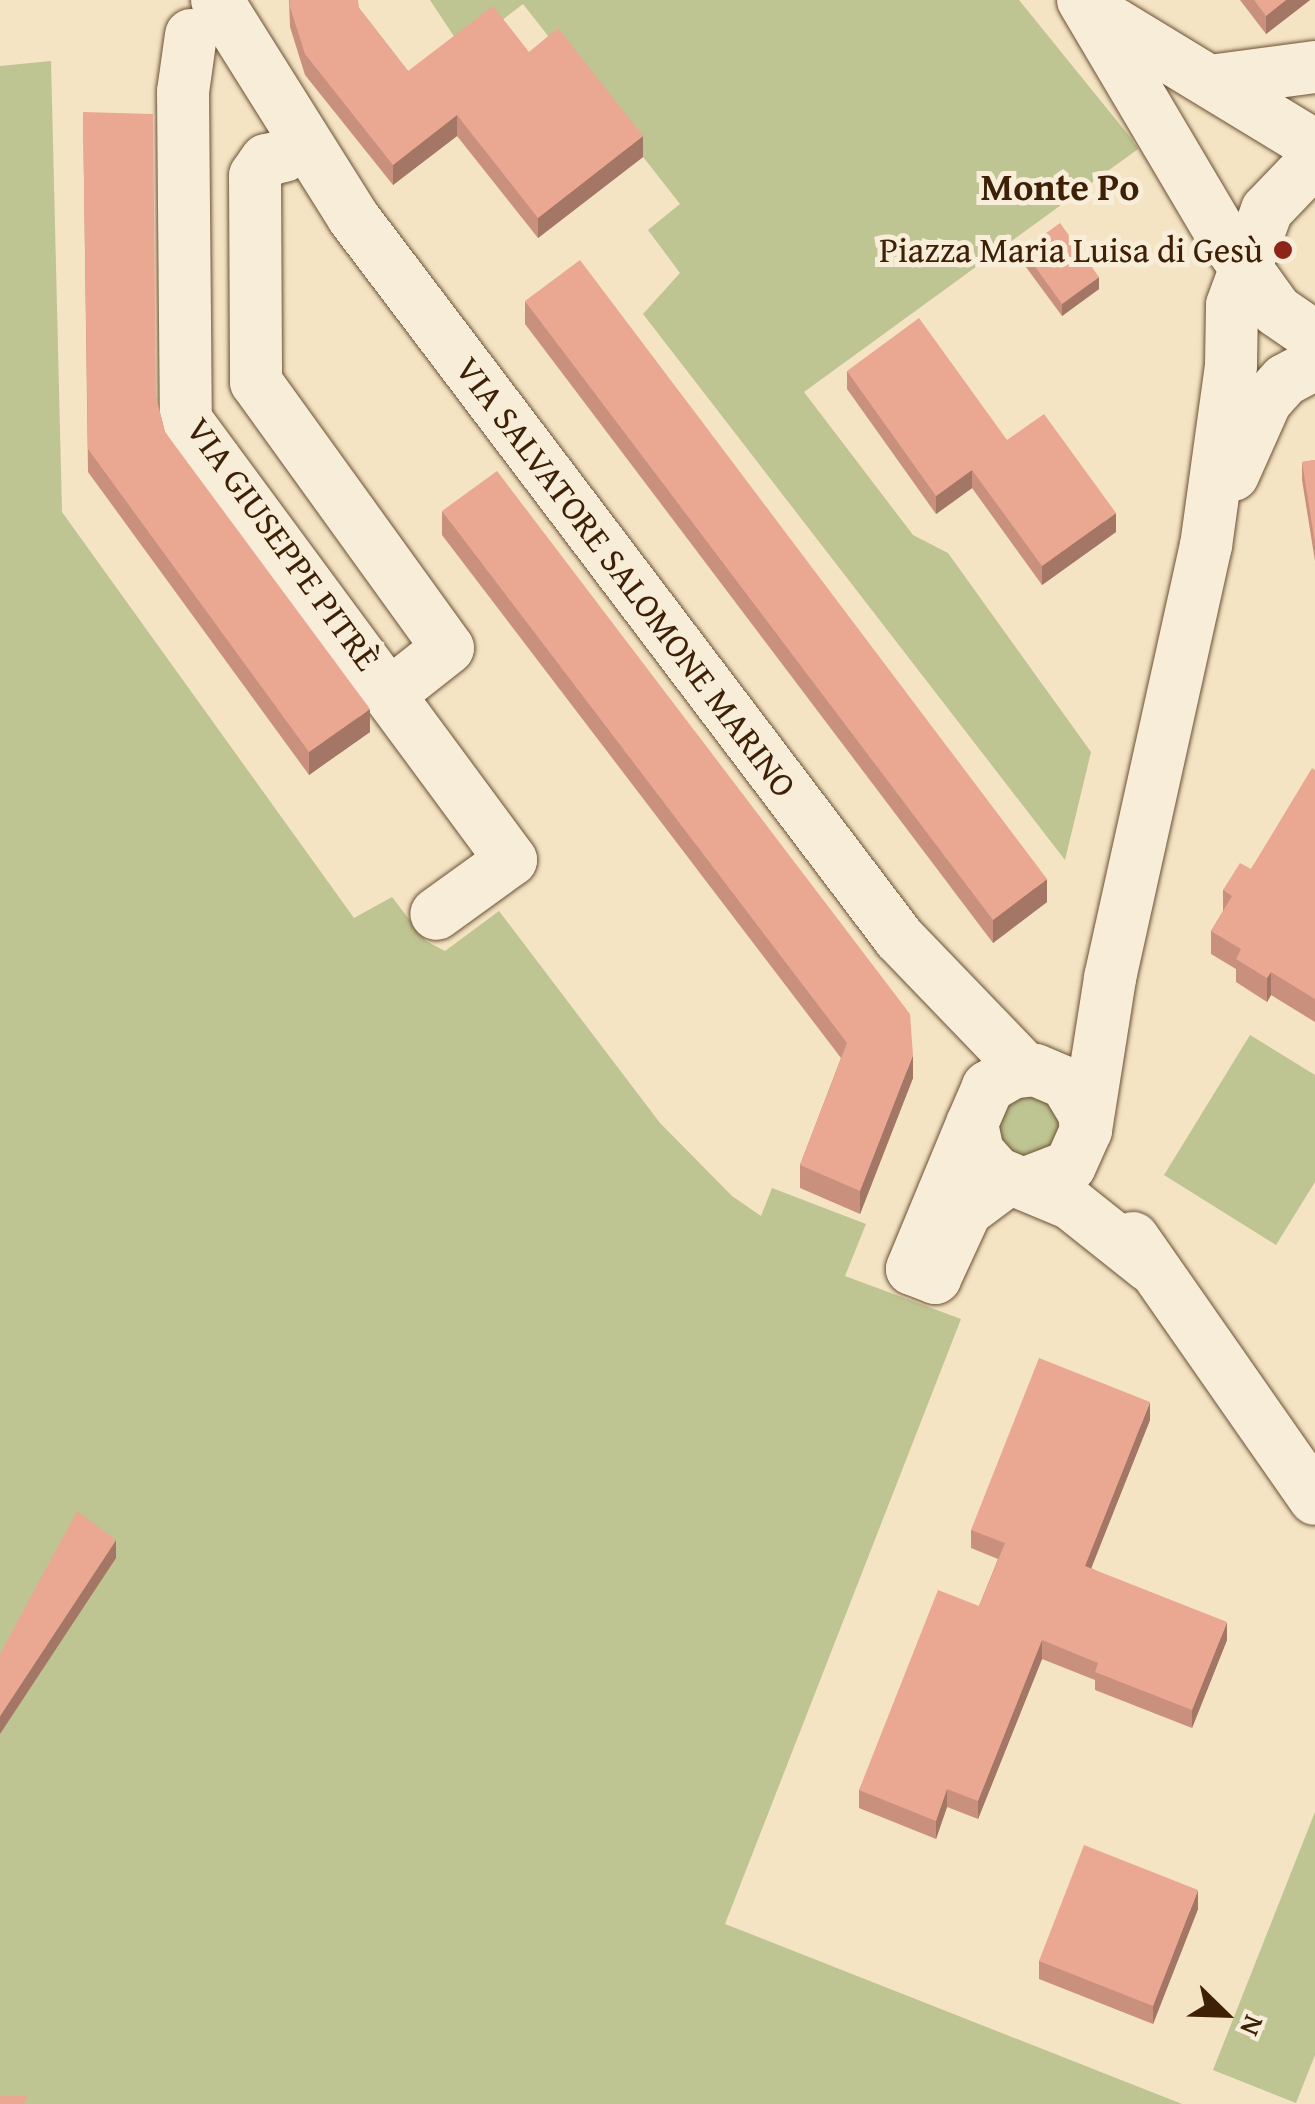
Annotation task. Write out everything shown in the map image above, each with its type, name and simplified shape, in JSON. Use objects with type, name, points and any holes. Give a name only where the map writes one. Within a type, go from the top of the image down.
[{"type":"street","points":[[1086,4],[1315,146]]},
{"type":"street","points":[[1086,4],[1128,82],[1277,311],[1315,336]]},
{"type":"street","points":[[191,12],[284,156],[353,217]]},
{"type":"street","points":[[191,12],[353,217]]},
{"type":"street","name":"VIA GIUSEPPE PITRÈ","points":[[191,12],[183,92],[186,420],[510,860],[436,914]]},
{"type":"street","points":[[1210,81],[1315,67]]},
{"type":"street","points":[[284,156],[266,160],[255,176],[256,382],[448,648],[390,694]]},
{"type":"street","points":[[1110,978],[1082,1038],[1030,1070],[988,1087],[912,1269],[935,1278],[966,1211],[1018,1181],[1057,1176],[1085,1134],[1110,978],[1206,546],[1231,365],[1232,305],[1267,210],[1315,160]]},
{"type":"street","name":"VIA SALVATORE SALOMONE MARINO","points":[[353,217],[898,938]]},
{"type":"street","points":[[185,286],[254,285]]},
{"type":"street","points":[[1206,546],[1259,411],[1285,380],[1315,364]]},
{"type":"street","points":[[186,420],[256,382]]},
{"type":"street","points":[[340,626],[401,583]]},
{"type":"street","points":[[898,938],[1030,1070],[1066,1084],[1078,1097],[1085,1134],[1149,1266],[1315,1500]]},
{"type":"street","points":[[898,938],[964,1051],[986,1164],[1071,1204],[1149,1266]]},
{"type":"green space","points":[[430,0],[1019,0],[1130,137],[1138,149],[804,392],[913,535],[948,553],[1091,752],[1065,860],[643,314],[680,273],[648,230],[680,204],[523,4],[463,50]]},
{"type":"green space","points":[[51,61],[62,512],[354,918],[392,897],[426,941],[445,951],[499,911],[660,1123],[732,1196],[761,1216],[772,1188],[866,1224],[845,1276],[961,1319],[725,1924],[1182,2104],[0,2104],[0,66]]},
{"type":"green space","points":[[1250,1035],[1315,1075],[1315,1182],[1276,1245],[1164,1175]]},
{"type":"green space","points":[[1014,1091],[1062,1103],[1060,1153],[1004,1158],[995,1109]]},
{"type":"green space","points":[[1315,1812],[1315,2055],[1296,2103],[1213,2070]]},
{"type":"building","points":[[290,0],[358,0],[359,8],[408,71],[493,6],[529,52],[558,28],[643,136],[538,218],[457,115],[393,165],[305,54]]},
{"type":"building","points":[[1254,0],[1286,0],[1266,16]]},
{"type":"building","points":[[83,112],[153,114],[156,397],[165,432],[370,709],[309,752],[88,449]]},
{"type":"building","points":[[1060,223],[1099,277],[1062,304],[1023,250]]},
{"type":"building","points":[[580,260],[1047,879],[993,920],[525,301]]},
{"type":"building","points":[[919,318],[1007,440],[1044,414],[1116,513],[1042,566],[972,470],[936,496],[847,371]]},
{"type":"building","points":[[1315,460],[1315,543],[1302,462]]},
{"type":"building","points":[[497,471],[910,1014],[913,1055],[860,1191],[800,1165],[847,1043],[442,511]]},
{"type":"building","points":[[1312,768],[1315,999],[1271,972],[1267,978],[1236,959],[1241,949],[1211,931],[1232,896],[1223,890],[1240,863],[1251,869]]},
{"type":"building","points":[[1039,1358],[1150,1402],[1085,1566],[1227,1622],[1192,1710],[1095,1672],[1098,1663],[1042,1640],[978,1801],[947,1789],[936,1821],[859,1790],[938,1590],[979,1606],[1005,1543],[971,1530]]},
{"type":"building","points":[[77,1511],[116,1540],[0,1716],[0,1654]]},
{"type":"building","points":[[1084,1845],[1198,1890],[1153,2006],[1039,1961]]},
{"type":"building","points":[[0,2096],[27,2096],[24,2104],[0,2104]]},
{"type":"place","name":"Piazza Maria Luisa di Gesù","points":[[1283,250]]},
{"type":"district","name":"Monte Po","points":[[1060,187]]}]
